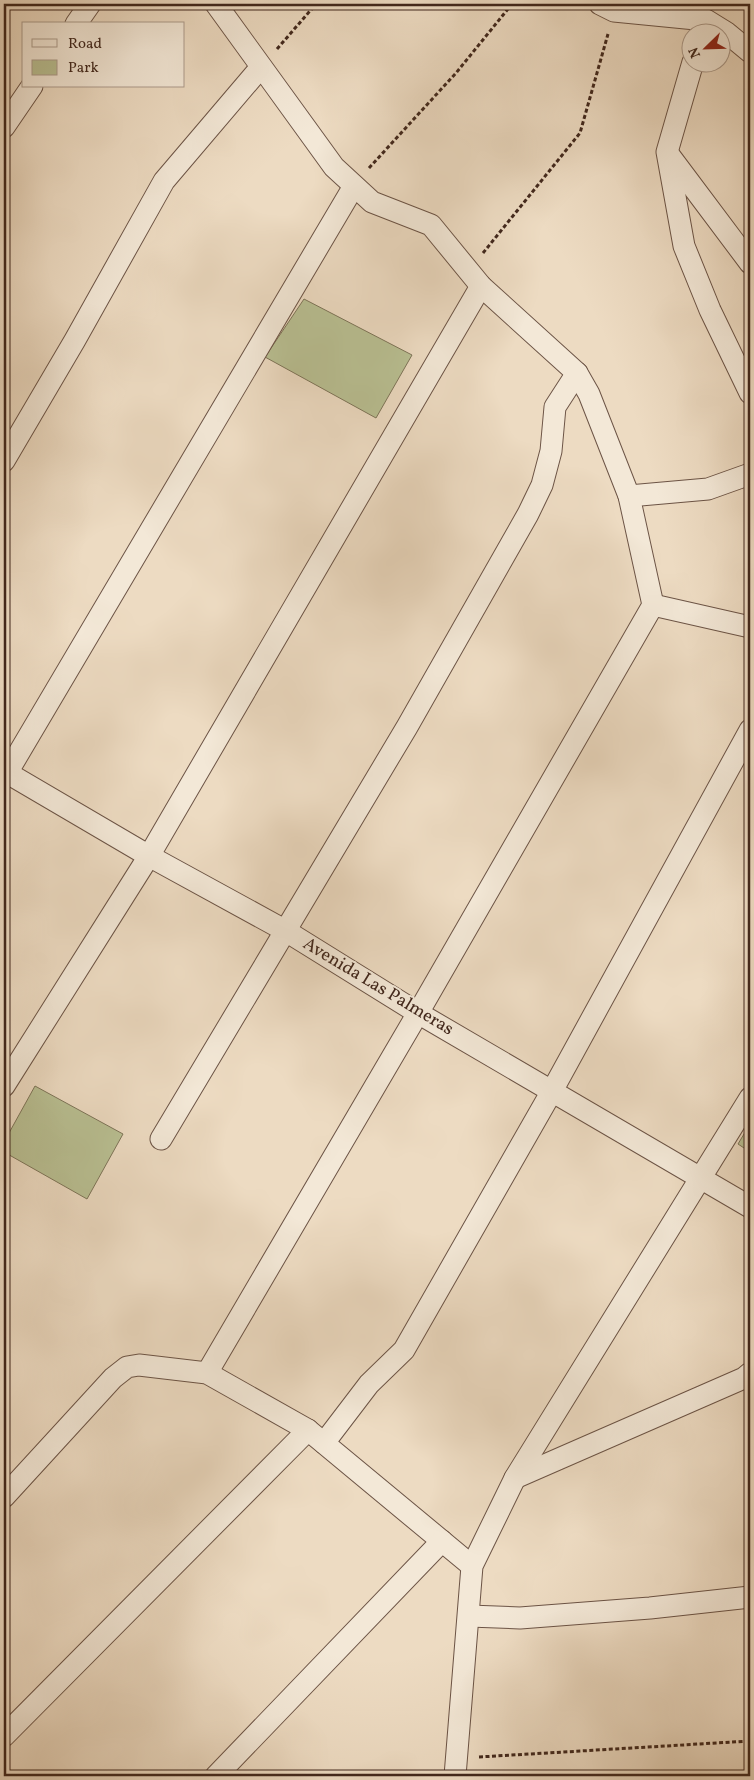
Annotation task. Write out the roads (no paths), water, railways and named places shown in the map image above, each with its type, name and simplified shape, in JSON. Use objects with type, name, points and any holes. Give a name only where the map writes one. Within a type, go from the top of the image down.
[{"type":"street","points":[[77,22],[90,4]]},
{"type":"street","points":[[207,1374],[653,605],[629,496],[589,394],[577,373],[475,278],[431,225],[372,202],[334,167],[216,4]]},
{"type":"street","points":[[607,8],[682,22]]},
{"type":"street","points":[[732,37],[750,52]]},
{"type":"street","points":[[4,461],[164,181],[261,67]]},
{"type":"street","points":[[690,72],[667,152],[684,246],[710,310],[750,393]]},
{"type":"street","points":[[4,127],[31,88]]},
{"type":"street","points":[[667,152],[750,263]]},
{"type":"street","points":[[5,774],[354,186]]},
{"type":"street","points":[[4,1086],[149,856],[475,278]]},
{"type":"street","points":[[161,1139],[407,727],[528,514],[542,485],[551,451],[555,407],[577,373]]},
{"type":"street","points":[[629,496],[708,488],[750,474]]},
{"type":"street","points":[[653,605],[750,627]]},
{"type":"street","points":[[4,1736],[404,1350],[552,1091],[750,730]]},
{"type":"street","name":"Avenida Las Palmeras","points":[[5,774],[286,931],[418,1013],[750,1207]]},
{"type":"street","points":[[456,1767],[472,1566],[515,1478],[750,1098]]},
{"type":"street","points":[[4,1497],[114,1378],[127,1367],[139,1365],[207,1374],[316,1437],[472,1566]]},
{"type":"street","points":[[515,1478],[748,1382]]},
{"type":"street","points":[[216,1776],[442,1541]]},
{"type":"street","points":[[468,1616],[520,1618],[650,1608],[750,1597]]}]
